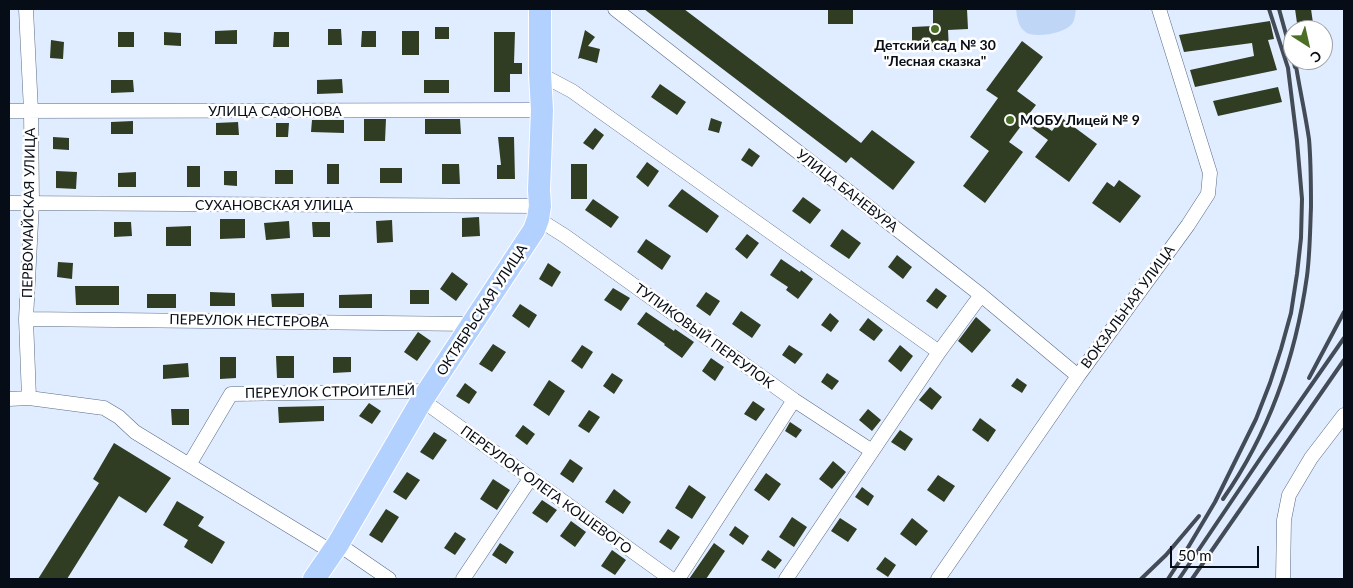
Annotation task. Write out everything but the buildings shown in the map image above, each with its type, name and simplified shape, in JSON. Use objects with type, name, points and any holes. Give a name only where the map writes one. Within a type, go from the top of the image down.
[{"type":"main road","name":"ОКТЯБРЬСКАЯ УЛИЦА","points":[[314,579],[335,548],[425,395],[534,230],[539,213],[542,110],[540,9]]},
{"type":"street","name":"ПЕРВОМАЙСКАЯ УЛИЦА","points":[[26,9],[31,111],[32,203],[26,319],[29,398]]},
{"type":"street","name":"УЛИЦА БАНЕВУРА","points":[[615,9],[981,295],[1078,376]]},
{"type":"street","name":"ВОКЗАЛЬНАЯ УЛИЦА","points":[[938,579],[1078,376],[1188,225],[1208,194],[1210,173],[1159,9]]},
{"type":"street","points":[[540,74],[572,90],[939,352]]},
{"type":"street","name":"УЛИЦА САФОНОВА","points":[[9,111],[542,110]]},
{"type":"street","name":"СУХАНОВСКАЯ УЛИЦА","points":[[9,203],[539,213]]},
{"type":"street","name":"ТУПИКОВЫЙ ПЕРЕУЛОК","points":[[539,213],[573,242],[794,400],[872,451]]},
{"type":"street","points":[[786,579],[939,352],[981,295]]},
{"type":"street","name":"ПЕРЕУЛОК НЕСТЕРОВА","points":[[26,319],[472,324]]},
{"type":"street","name":"ПЕРЕУЛОК СТРОИТЕЛЕЙ","points":[[189,465],[231,394],[425,395]]},
{"type":"street","name":"ПЕРЕУЛОК ОЛЕГА КОШЕВОГО","points":[[425,395],[530,479],[670,579]]},
{"type":"street","points":[[9,399],[29,398],[104,408],[119,417],[136,432],[189,465],[389,579]]},
{"type":"street","points":[[678,579],[794,400]]},
{"type":"street","points":[[1283,579],[1284,520],[1289,495],[1311,458],[1344,415]]},
{"type":"street","points":[[463,579],[530,479]]},
{"type":"shaded area","points":[[1016,9],[1076,9],[1074,21],[1069,27],[1058,32],[1038,35],[1024,31],[1019,22]]},
{"type":"railway","points":[[1180,561],[1215,502],[1256,419],[1270,383],[1291,313],[1301,238],[1302,199],[1288,68],[1269,9]]},
{"type":"railway","points":[[1279,9],[1283,24]]},
{"type":"railway","points":[[1223,499],[1239,474],[1267,420],[1288,364],[1302,306],[1309,250],[1311,207],[1310,156],[1309,139],[1297,70]]},
{"type":"railway","points":[[1309,378],[1344,312]]},
{"type":"railway","points":[[1179,579],[1344,338]]},
{"type":"railway","points":[[1192,579],[1344,360]]},
{"type":"railway","points":[[1141,579],[1166,555],[1199,516]]},
{"type":"railway","points":[[1168,579],[1183,556]]},
{"type":"place","name":"Детский сад № 30 \"Лесная сказка\"","points":[[935,29]]},
{"type":"place","name":"МОБУ Лицей № 9","points":[[1010,120]]}]
